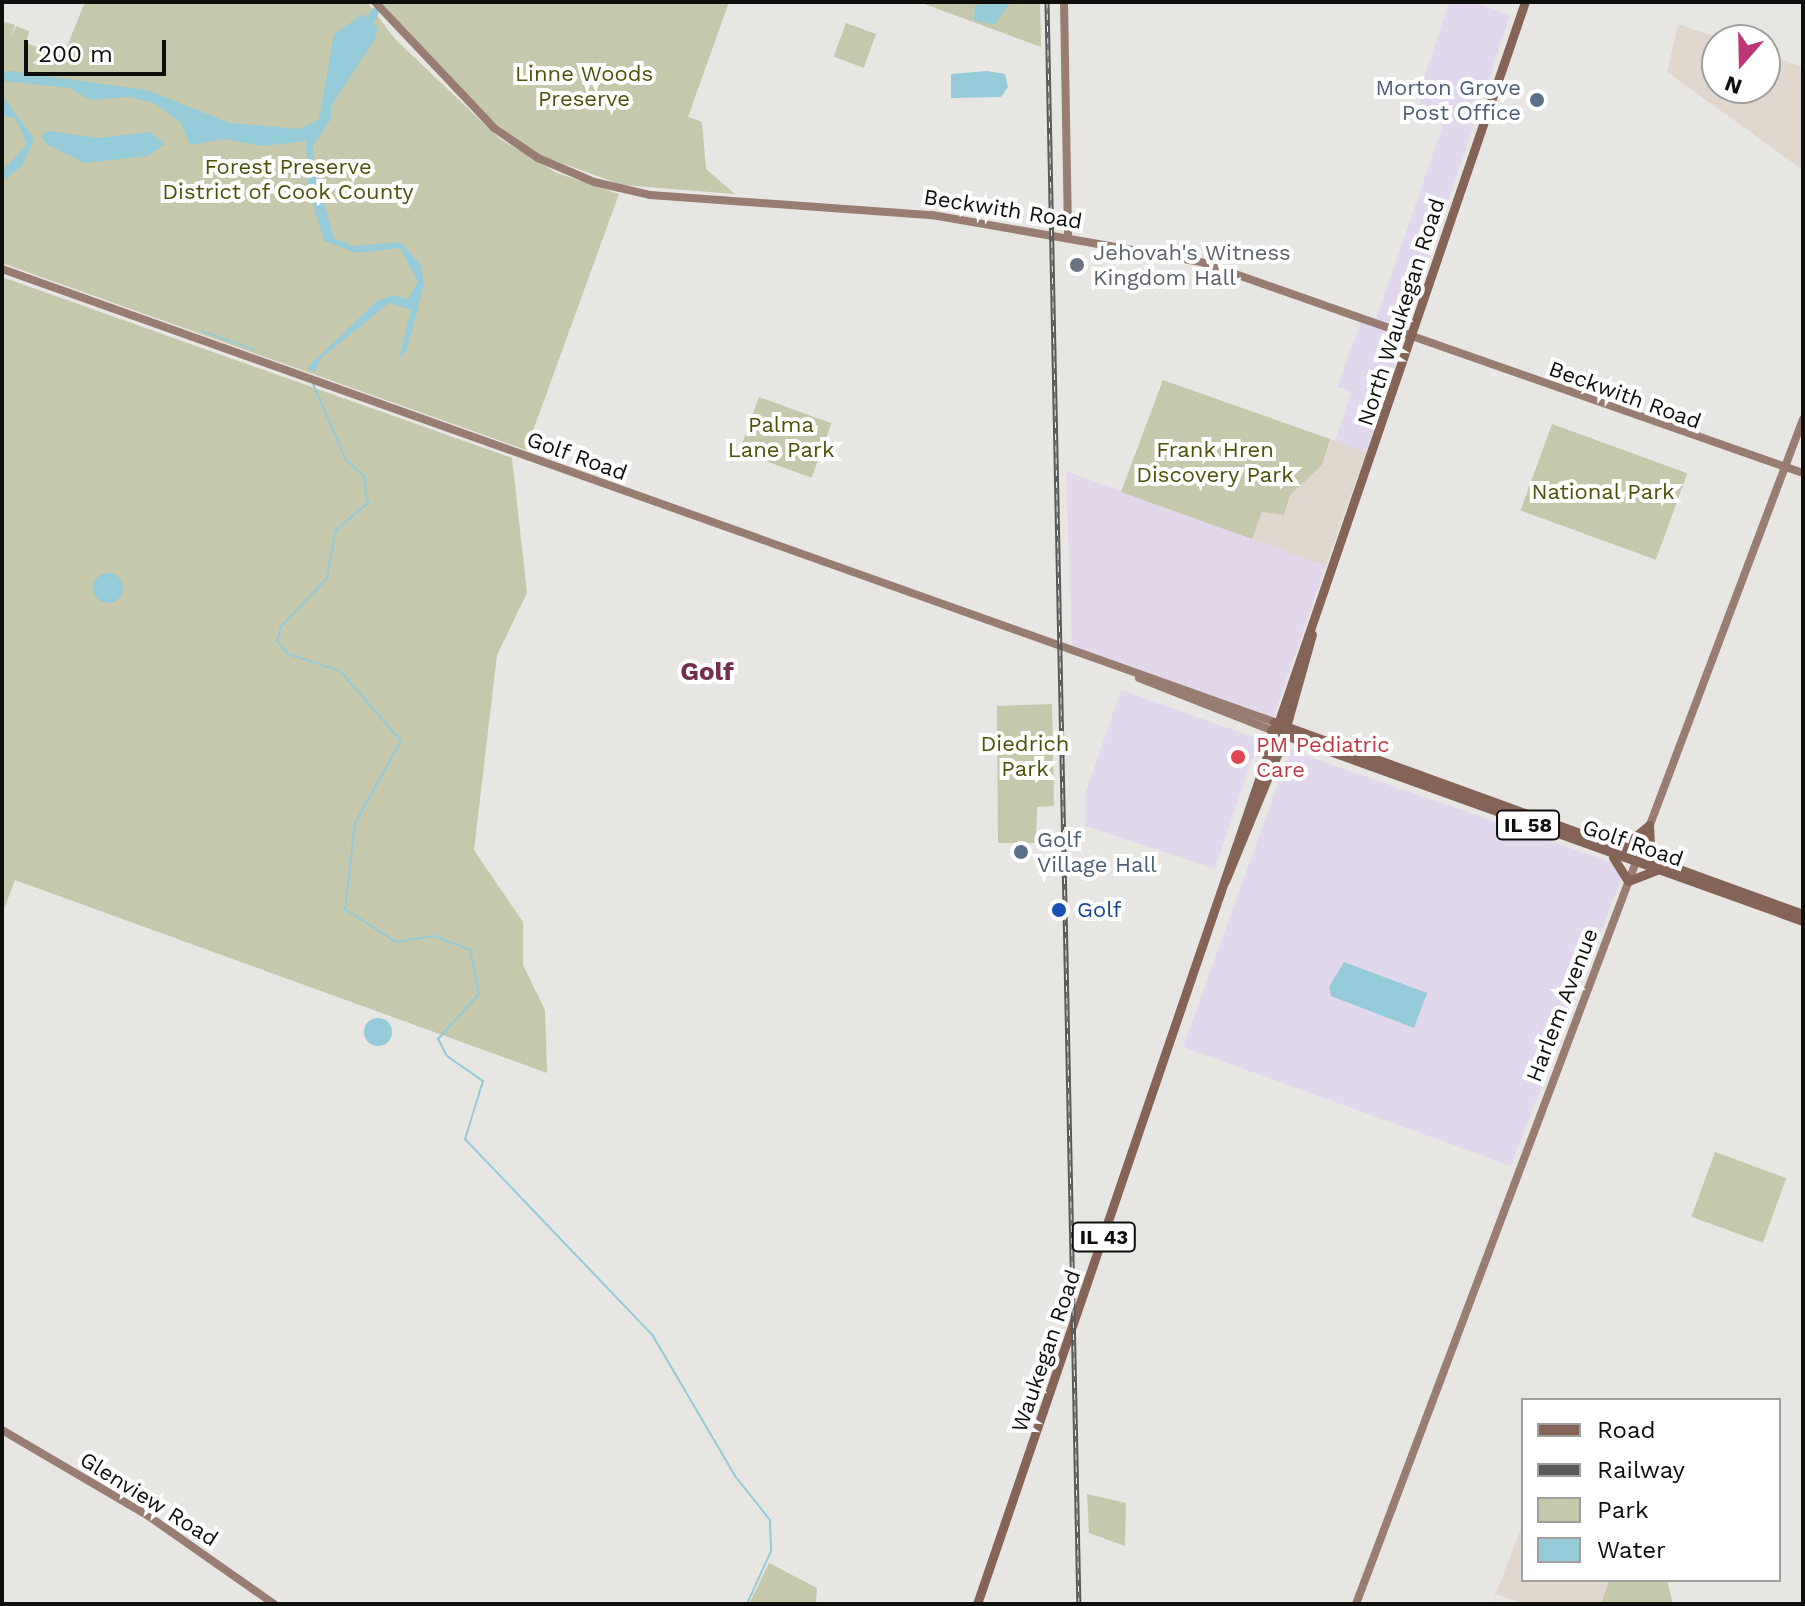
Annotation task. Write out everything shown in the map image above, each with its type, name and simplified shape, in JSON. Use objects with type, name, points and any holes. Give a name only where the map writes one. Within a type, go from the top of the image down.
[{"type":"main road","name":"Beckwith Road","points":[[375,2],[386,17],[510,141],[553,166],[611,188],[917,213],[1201,262],[1784,470],[1803,473]]},
{"type":"main road","points":[[1064,2],[1068,238]]},
{"type":"main road","name":"North Waukegan Road","points":[[1285,731],[1312,634],[1525,2]]},
{"type":"main road","name":"Golf Road","points":[[2,269],[1273,726],[1607,852],[1667,865],[1803,914]]},
{"type":"main road","name":"Harlem Avenue","points":[[1356,1604],[1803,419]]},
{"type":"main road","name":"North Waukegan Road","points":[[1273,726],[1312,634]]},
{"type":"main road","name":"Waukegan Road","points":[[977,1604],[1225,881],[1225,867],[1273,726]]},
{"type":"main road","name":"Golf Road","points":[[1285,731],[1621,848],[1656,870],[1803,921]]},
{"type":"main road","name":"Waukegan Road","points":[[1225,881],[1235,870],[1285,731]]},
{"type":"main road","points":[[1621,848],[1649,825]]},
{"type":"main road","points":[[1649,825],[1650,846],[1667,865]]},
{"type":"main road","points":[[1607,852],[1622,864],[1628,881],[1656,870]]},
{"type":"main road","name":"Glenview Road","points":[[2,1430],[147,1515],[274,1604]]},
{"type":"shaded area","points":[[1449,2],[1474,2],[1510,15],[1366,452],[1335,441],[1351,392],[1337,387],[1362,318],[1375,322],[1447,113],[1420,103],[1419,94]]},
{"type":"shaded area","points":[[1678,24],[1701,32],[1701,96],[1667,72]]},
{"type":"shaded area","points":[[1781,59],[1803,67],[1803,170],[1711,104],[1781,104]]},
{"type":"shaded area","points":[[1330,439],[1366,452],[1326,566],[1252,539],[1262,512],[1322,465]]},
{"type":"shaded area","points":[[1066,471],[1326,566],[1273,718],[1072,648]]},
{"type":"shaded area","points":[[1121,690],[1259,739],[1215,869],[1085,826],[1086,791]]},
{"type":"shaded area","points":[[1290,750],[1613,863],[1622,877],[1511,1166],[1183,1047]]},
{"type":"shaded area","points":[[1521,1528],[1521,1582],[1608,1582],[1601,1604],[1523,1604],[1497,1594],[1492,1604]]},
{"type":"green space","name":"Forest Preserve District of Cook County","points":[[85,2],[367,2],[395,39],[499,138],[557,173],[619,194],[526,450],[2,263],[2,30],[5,22],[15,25],[11,38],[16,26],[29,31],[26,43],[63,56]]},
{"type":"green space","name":"Linne Woods Preserve","points":[[381,2],[729,2],[688,117],[702,122],[706,169],[735,194],[622,185],[537,154],[485,116]]},
{"type":"green space","points":[[919,2],[1040,2],[1041,47]]},
{"type":"green space","points":[[846,23],[876,34],[864,68],[834,57]]},
{"type":"green space","points":[[2,277],[512,458],[527,593],[497,655],[474,850],[523,922],[523,965],[545,1010],[547,1073],[15,880],[2,914]]},
{"type":"green space","name":"Frank Hren Discovery Park","points":[[1163,380],[1330,439],[1322,465],[1290,495],[1284,515],[1262,512],[1252,539],[1121,492]]},
{"type":"green space","name":"Palma Lane Park","points":[[759,397],[831,423],[812,478],[739,452]]},
{"type":"green space","name":"National Park","points":[[1552,424],[1687,473],[1656,560],[1521,510]]},
{"type":"green space","name":"Diedrich Park","points":[[1052,704],[1054,806],[1037,807],[1036,843],[998,843],[997,706]]},
{"type":"green space","points":[[1715,1152],[1786,1178],[1763,1243],[1691,1217]]},
{"type":"green space","points":[[1087,1494],[1126,1503],[1125,1546],[1089,1533]]},
{"type":"green space","points":[[769,1563],[817,1588],[816,1604],[749,1604]]},
{"type":"green space","points":[[1608,1582],[1668,1582],[1673,1604],[1601,1604]]},
{"type":"water","points":[[1011,2],[995,24],[974,21],[975,5]]},
{"type":"water","points":[[363,14],[378,28],[374,41],[331,106],[331,119],[313,146],[313,165],[334,238],[353,246],[400,242],[421,265],[424,285],[407,349],[399,359],[411,310],[389,303],[320,359],[316,372],[307,368],[377,301],[393,295],[408,299],[418,282],[400,248],[356,253],[324,241],[308,188],[306,141],[262,146],[224,139],[190,145],[180,122],[156,104],[130,97],[90,100],[70,88],[2,81],[2,72],[9,71],[147,90],[230,123],[300,129],[319,119],[334,34]]},
{"type":"water","points":[[987,71],[1005,74],[1008,87],[1001,97],[951,98],[951,74]]},
{"type":"water","points":[[2,95],[34,139],[23,165],[2,181],[2,171],[27,144],[15,118],[2,116]]},
{"type":"water","points":[[49,131],[99,138],[150,132],[165,144],[147,156],[85,163],[48,145],[40,136]]},
{"type":"water","points":[[108,573],[119,577],[123,588],[119,599],[108,603],[97,599],[93,588],[97,577]]},
{"type":"water","points":[[1344,962],[1427,993],[1414,1028],[1331,996],[1329,987]]},
{"type":"water","points":[[378,1018],[388,1022],[392,1032],[388,1042],[378,1046],[368,1042],[364,1032],[368,1022]]},
{"type":"waterway","points":[[366,28],[375,12]]},
{"type":"waterway","points":[[202,331],[255,350]]},
{"type":"waterway","points":[[313,384],[346,460],[364,476],[368,503],[336,530],[327,578],[281,627],[277,641],[288,654],[340,671],[401,741],[355,823],[345,909],[396,942],[434,936],[470,950],[479,994],[438,1039],[447,1056],[483,1081],[465,1139],[653,1336],[735,1476],[770,1520],[771,1551],[747,1604]]},
{"type":"railway","points":[[1047,2],[1079,1604]]},
{"type":"place","name":"Morton Grove Post Office","points":[[1537,100]]},
{"type":"place","name":"Jehovah's Witness Kingdom Hall","points":[[1077,265]]},
{"type":"place","name":"PM Pediatric Care","points":[[1238,757]]},
{"type":"place","name":"Golf Village Hall","points":[[1021,852]]},
{"type":"place","name":"Golf","points":[[1059,910]]},
{"type":"district","name":"Golf","points":[[707,672]]}]
